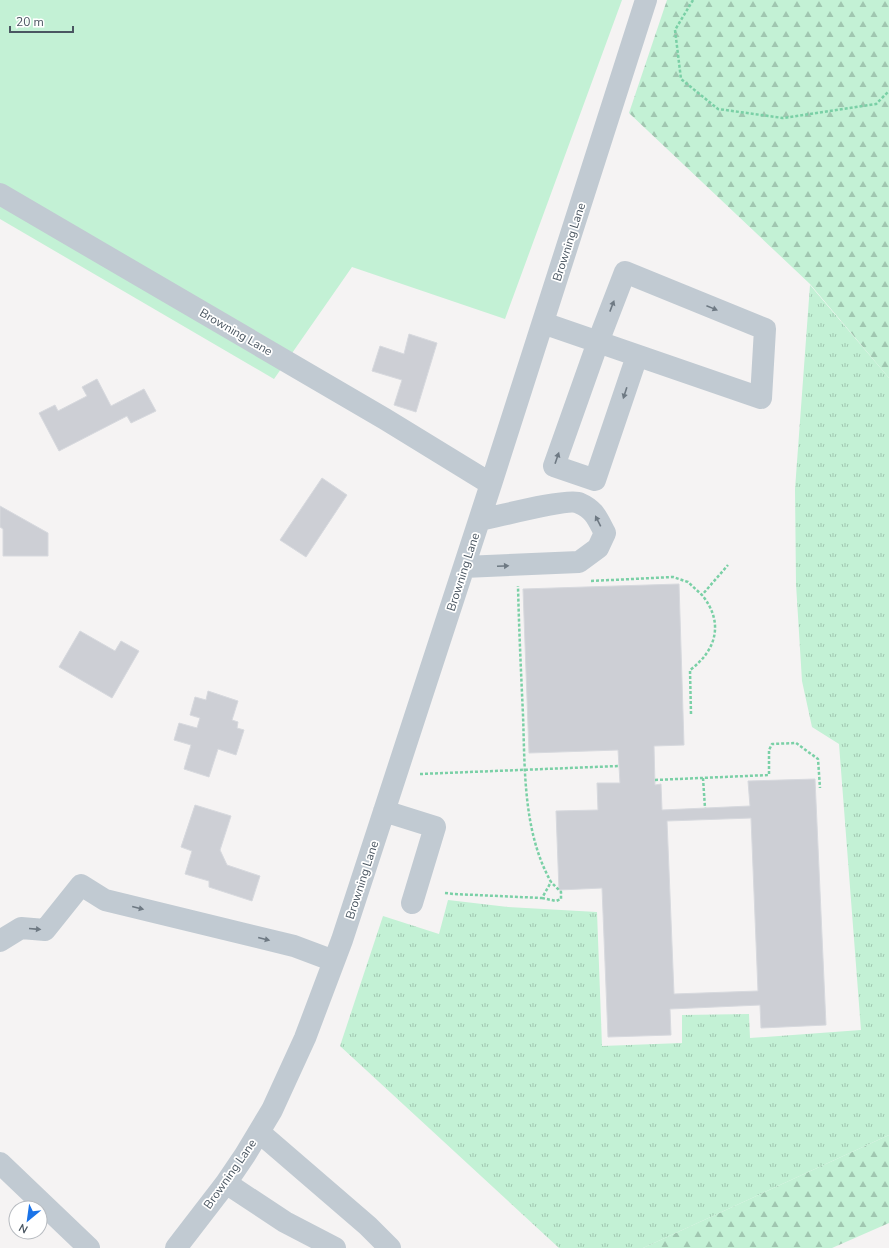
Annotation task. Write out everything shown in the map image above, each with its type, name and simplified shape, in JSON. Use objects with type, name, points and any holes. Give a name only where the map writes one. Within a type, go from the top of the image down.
[{"type":"street","name":"Browning Lane","points":[[176,1248],[188,1238],[245,1156],[272,1110],[305,1038],[342,940],[480,520],[646,0]]},
{"type":"street","name":"Browning Lane","points":[[0,194],[385,419],[491,484]]},
{"type":"street","points":[[543,323],[598,342],[637,356],[761,398],[765,329],[625,272],[598,342],[554,466],[595,480],[637,356]]},
{"type":"street","points":[[464,567],[579,562],[598,548],[605,532],[594,512],[578,502],[559,503],[480,520]]},
{"type":"street","points":[[384,811],[435,827],[412,904]]},
{"type":"street","points":[[0,942],[21,928],[45,930],[81,885],[105,900],[294,946],[334,961]]},
{"type":"street","points":[[259,1132],[368,1226],[390,1248]]},
{"type":"street","points":[[0,1163],[89,1248]]},
{"type":"street","points":[[226,1183],[285,1222],[335,1248]]},
{"type":"path","points":[[693,0],[676,30],[681,79],[718,109],[783,118],[876,104],[889,91]]},
{"type":"path","points":[[702,594],[728,565]]},
{"type":"path","points":[[588,581],[673,577],[688,582],[702,594],[712,611],[715,633],[712,645],[706,656],[690,670],[691,714]]},
{"type":"path","points":[[445,892],[454,894],[542,898],[556,901],[561,900],[561,892],[551,882],[539,858],[533,835],[525,770],[518,584],[525,584]]},
{"type":"path","points":[[655,780],[769,776],[769,750],[772,744],[796,743],[818,759],[820,788]]},
{"type":"path","points":[[420,774],[619,766]]},
{"type":"path","points":[[704,778],[705,808]]},
{"type":"path","points":[[542,898],[551,882]]},
{"type":"green space","points":[[0,0],[622,0],[505,319],[352,267],[274,379],[0,219]]},
{"type":"green space","points":[[667,0],[889,0],[889,378],[810,284],[629,113]]},
{"type":"green space","points":[[810,285],[889,378],[889,1135],[643,1248],[559,1248],[340,1046],[383,916],[439,934],[448,900],[508,907],[597,912],[602,1046],[682,1043],[682,1015],[749,1014],[750,1038],[861,1030],[839,744],[812,727],[802,681],[796,584],[795,489]]},
{"type":"green space","points":[[889,1135],[889,1223],[832,1248],[643,1248]]},
{"type":"building","points":[[409,334],[437,343],[416,412],[394,405],[402,380],[372,371],[380,346],[404,354]]},
{"type":"building","points":[[97,379],[111,406],[144,389],[156,411],[131,423],[127,416],[59,451],[39,413],[55,405],[58,411],[87,396],[82,387]]},
{"type":"building","points":[[322,478],[347,495],[306,557],[280,540]]},
{"type":"building","points":[[0,506],[48,533],[48,556],[3,556],[3,529],[0,527]]},
{"type":"building","points":[[679,584],[684,745],[654,746],[655,785],[661,784],[662,810],[750,806],[748,781],[815,779],[826,1025],[761,1028],[760,1005],[670,1009],[671,1035],[608,1037],[602,888],[559,890],[556,811],[598,810],[597,783],[620,783],[618,750],[529,753],[523,589]],"holes":[[[751,818],[758,991],[674,994],[667,821]]]},
{"type":"building","points":[[80,631],[115,651],[121,641],[139,651],[112,698],[59,667]]},
{"type":"building","points":[[208,691],[238,701],[232,720],[238,722],[237,728],[244,730],[236,755],[218,749],[209,777],[184,769],[191,745],[174,740],[179,723],[197,728],[200,718],[190,715],[195,697],[206,700]]},
{"type":"building","points":[[195,805],[231,816],[220,850],[227,865],[260,876],[252,901],[209,887],[209,881],[185,874],[192,851],[181,847]]}]
